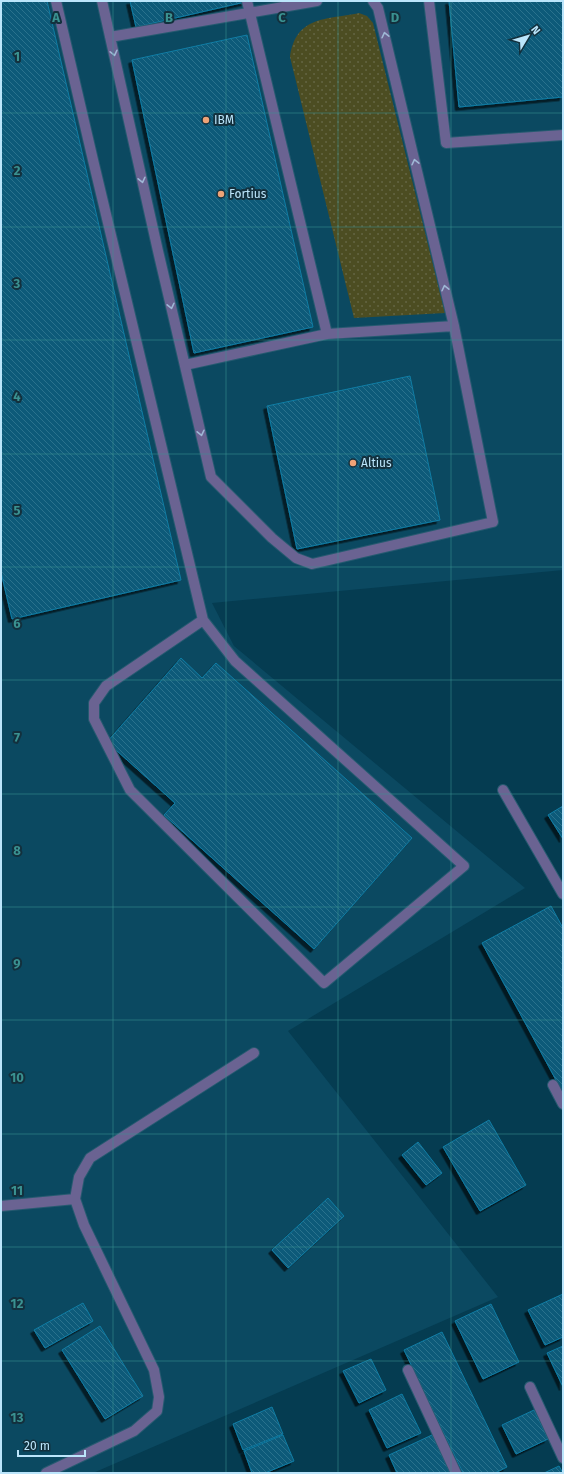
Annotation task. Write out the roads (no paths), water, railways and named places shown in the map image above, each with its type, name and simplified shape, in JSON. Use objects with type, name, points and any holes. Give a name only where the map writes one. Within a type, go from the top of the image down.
[{"type":"lane","points":[[56,1],[94,168],[203,620],[235,661],[464,866],[324,983],[130,790],[94,719],[94,703],[106,686],[203,620]]},
{"type":"lane","points":[[102,1],[211,477],[272,538],[296,558],[312,564],[493,522],[454,326],[378,8],[373,1]]},
{"type":"lane","points":[[247,1],[327,334]]},
{"type":"lane","points":[[110,37],[317,1]]},
{"type":"lane","points":[[429,1],[446,143],[563,136]]},
{"type":"lane","points":[[185,365],[327,334],[454,326]]},
{"type":"lane","points":[[503,790],[563,894]]},
{"type":"lane","points":[[46,1473],[134,1430],[158,1410],[159,1397],[154,1370],[84,1225],[75,1199],[79,1177],[90,1158],[254,1052]]},
{"type":"lane","points":[[553,1085],[563,1104]]},
{"type":"lane","points":[[1,1206],[75,1199]]},
{"type":"lane","points":[[408,1370],[456,1473]]},
{"type":"lane","points":[[530,1387],[563,1458]]},
{"type":"place","name":"IBM","points":[[206,120]]},
{"type":"place","name":"Fortius","points":[[221,194]]},
{"type":"place","name":"Altius","points":[[353,463]]}]
